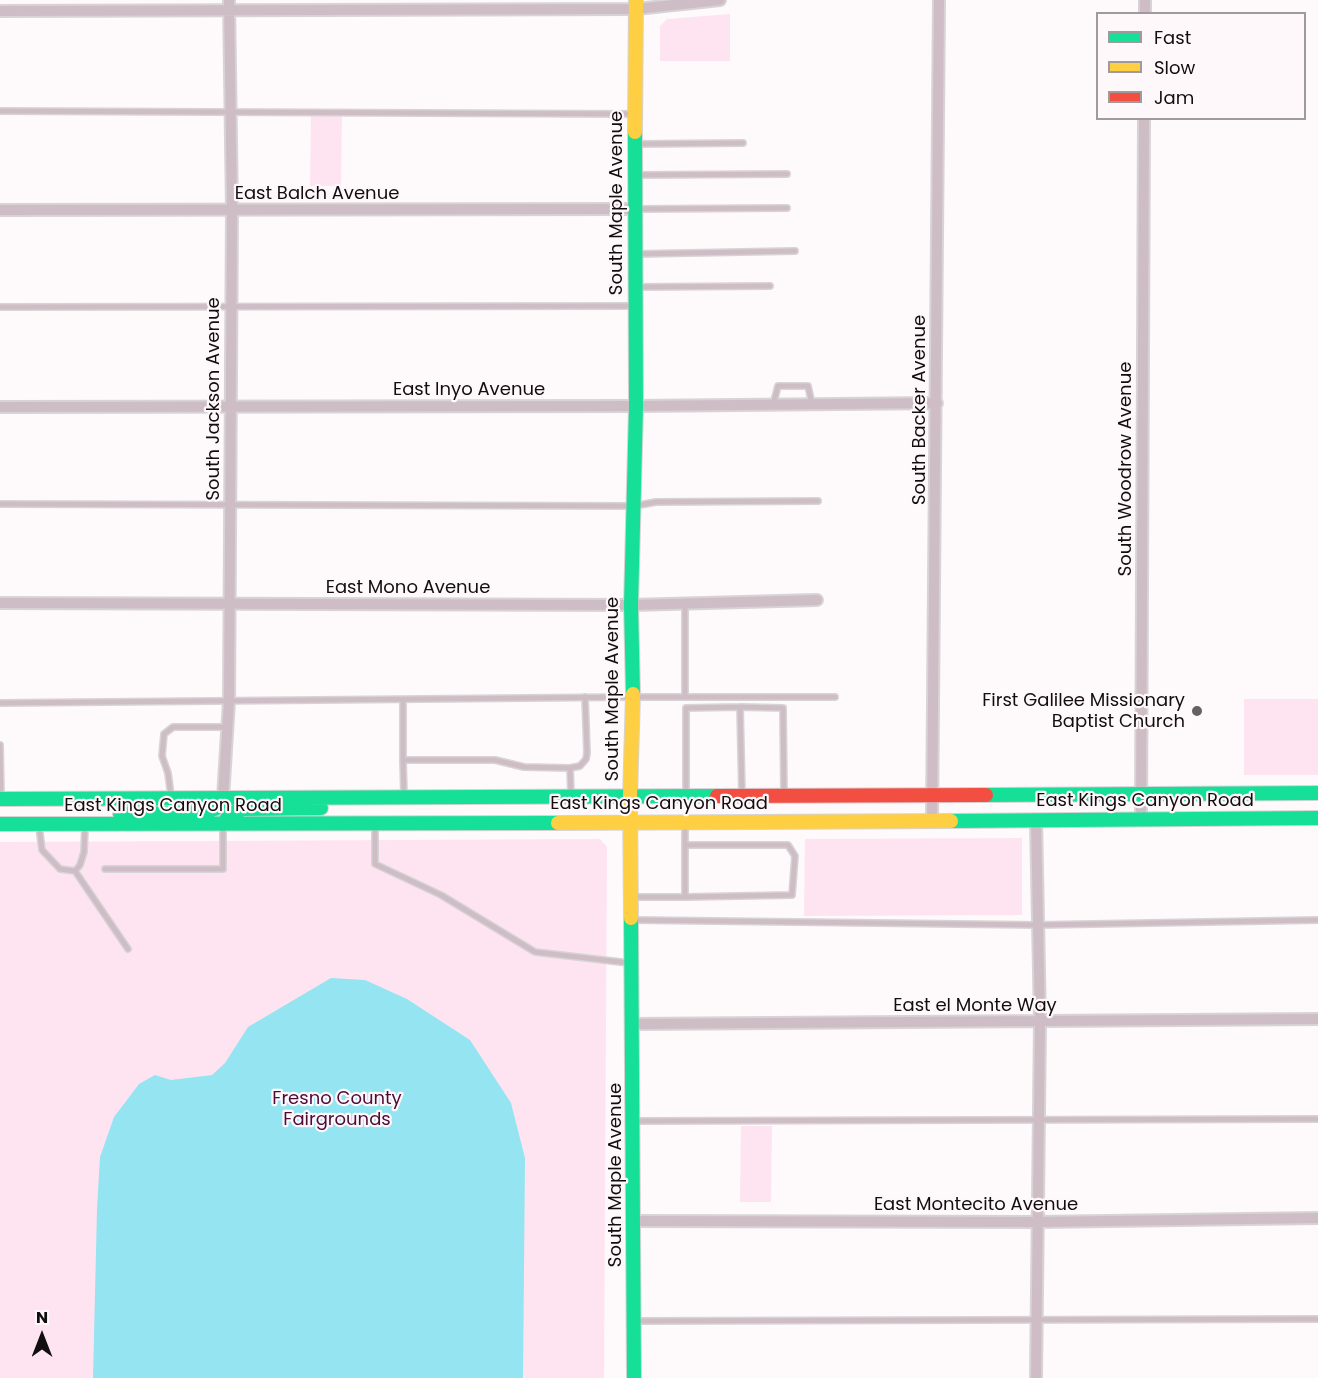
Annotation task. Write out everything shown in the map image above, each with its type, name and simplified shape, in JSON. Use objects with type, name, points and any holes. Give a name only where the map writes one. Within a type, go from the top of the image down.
[{"type":"main road","name":"South Maple Avenue","points":[[634,1378],[630,796],[633,697],[631,604],[636,406],[634,209],[636,4]]},
{"type":"main road","name":"East Kings Canyon Road","points":[[0,799],[1318,793]]},
{"type":"main road","points":[[223,824],[230,814],[243,809],[335,808],[373,797]]},
{"type":"main road","points":[[38,824],[67,814],[201,813],[217,808],[223,798]]},
{"type":"main road","name":"East Kings Canyon Road","points":[[0,824],[1318,818]]},
{"type":"street","points":[[0,11],[27,5],[636,4],[720,0]]},
{"type":"street","name":"South Backer Avenue","points":[[932,820],[939,0]]},
{"type":"street","name":"South Jackson Avenue","points":[[223,798],[229,701],[232,306],[229,5]]},
{"type":"street","name":"South Woodrow Avenue","points":[[1141,819],[1144,120]]},
{"type":"street","name":"East Balch Avenue","points":[[0,210],[634,209]]},
{"type":"street","name":"East Inyo Avenue","points":[[0,407],[231,408],[937,403]]},
{"type":"street","name":"East Mono Avenue","points":[[0,603],[631,604],[817,600]]},
{"type":"street","points":[[1036,820],[1040,1022],[1036,1378]]},
{"type":"street","name":"East el Monte Way","points":[[633,1024],[1318,1019]]},
{"type":"street","name":"East Montecito Avenue","points":[[634,1221],[1037,1222],[1318,1218]]},
{"type":"lane","points":[[0,111],[635,114]]},
{"type":"lane","points":[[635,144],[743,143]]},
{"type":"lane","points":[[635,175],[787,174]]},
{"type":"lane","points":[[634,209],[787,208]]},
{"type":"lane","points":[[635,254],[795,251]]},
{"type":"lane","points":[[635,287],[770,286]]},
{"type":"lane","points":[[0,307],[635,306]]},
{"type":"lane","points":[[774,405],[778,386],[808,386],[812,404]]},
{"type":"lane","points":[[0,504],[634,506],[656,502],[818,501]]},
{"type":"lane","points":[[685,603],[685,697]]},
{"type":"lane","points":[[403,760],[495,760],[524,767],[570,768],[579,766],[586,759],[587,753],[585,697]]},
{"type":"lane","points":[[0,703],[835,697]]},
{"type":"lane","points":[[403,700],[404,797]]},
{"type":"lane","points":[[740,707],[742,796]]},
{"type":"lane","points":[[686,796],[686,708],[740,707],[783,708],[784,796]]},
{"type":"lane","points":[[171,798],[168,773],[162,756],[164,734],[173,727],[227,727]]},
{"type":"lane","points":[[0,745],[0,799]]},
{"type":"lane","points":[[570,768],[571,797]]},
{"type":"lane","points":[[685,822],[685,897]]},
{"type":"lane","points":[[375,823],[375,864],[441,894],[535,952],[632,964]]},
{"type":"lane","points":[[38,824],[42,850],[60,869],[75,871],[128,949]]},
{"type":"lane","points":[[75,871],[81,865],[84,852],[85,824]]},
{"type":"lane","points":[[105,869],[223,869],[223,824]]},
{"type":"lane","points":[[630,897],[792,895],[795,856],[788,845],[685,845]]},
{"type":"lane","points":[[631,920],[1038,925],[1318,920]]},
{"type":"lane","points":[[634,1121],[1318,1119]]},
{"type":"lane","points":[[634,1321],[1318,1319]]},
{"type":"green space","points":[[730,14],[730,61],[660,61],[660,26],[667,19]]},
{"type":"green space","points":[[311,111],[342,111],[341,186],[310,186]]},
{"type":"green space","points":[[1244,699],[1318,699],[1318,775],[1244,775]]},
{"type":"green space","points":[[1022,838],[1022,915],[804,916],[805,839]]},
{"type":"green space","name":"Fresno County Fairgrounds","points":[[600,839],[607,847],[604,1378],[0,1378],[0,842]]},
{"type":"green space","points":[[741,1126],[772,1126],[771,1202],[740,1202]]},
{"type":"water","points":[[331,978],[365,980],[407,999],[470,1040],[511,1103],[525,1158],[523,1378],[93,1378],[100,1157],[114,1117],[139,1084],[155,1075],[171,1080],[212,1075],[225,1063],[248,1027]]},
{"type":"traffic: fast","points":[[633,694],[631,605],[636,406],[635,132]]},
{"type":"traffic: fast","points":[[986,795],[1318,793]]},
{"type":"traffic: fast","points":[[0,799],[717,796]]},
{"type":"traffic: fast","points":[[120,814],[202,813],[217,808],[223,798]]},
{"type":"traffic: fast","points":[[223,824],[230,814],[243,809],[321,808]]},
{"type":"traffic: fast","points":[[951,821],[1318,818]]},
{"type":"traffic: fast","points":[[0,824],[558,823]]},
{"type":"traffic: fast","points":[[631,918],[634,1378]]},
{"type":"traffic: slow","points":[[635,132],[636,0]]},
{"type":"traffic: slow","points":[[631,918],[630,797],[633,694]]},
{"type":"traffic: slow","points":[[558,823],[951,821]]},
{"type":"traffic: jam","points":[[717,796],[986,795]]},
{"type":"place","name":"First Galilee Missionary Baptist Church","points":[[1197,711]]}]
